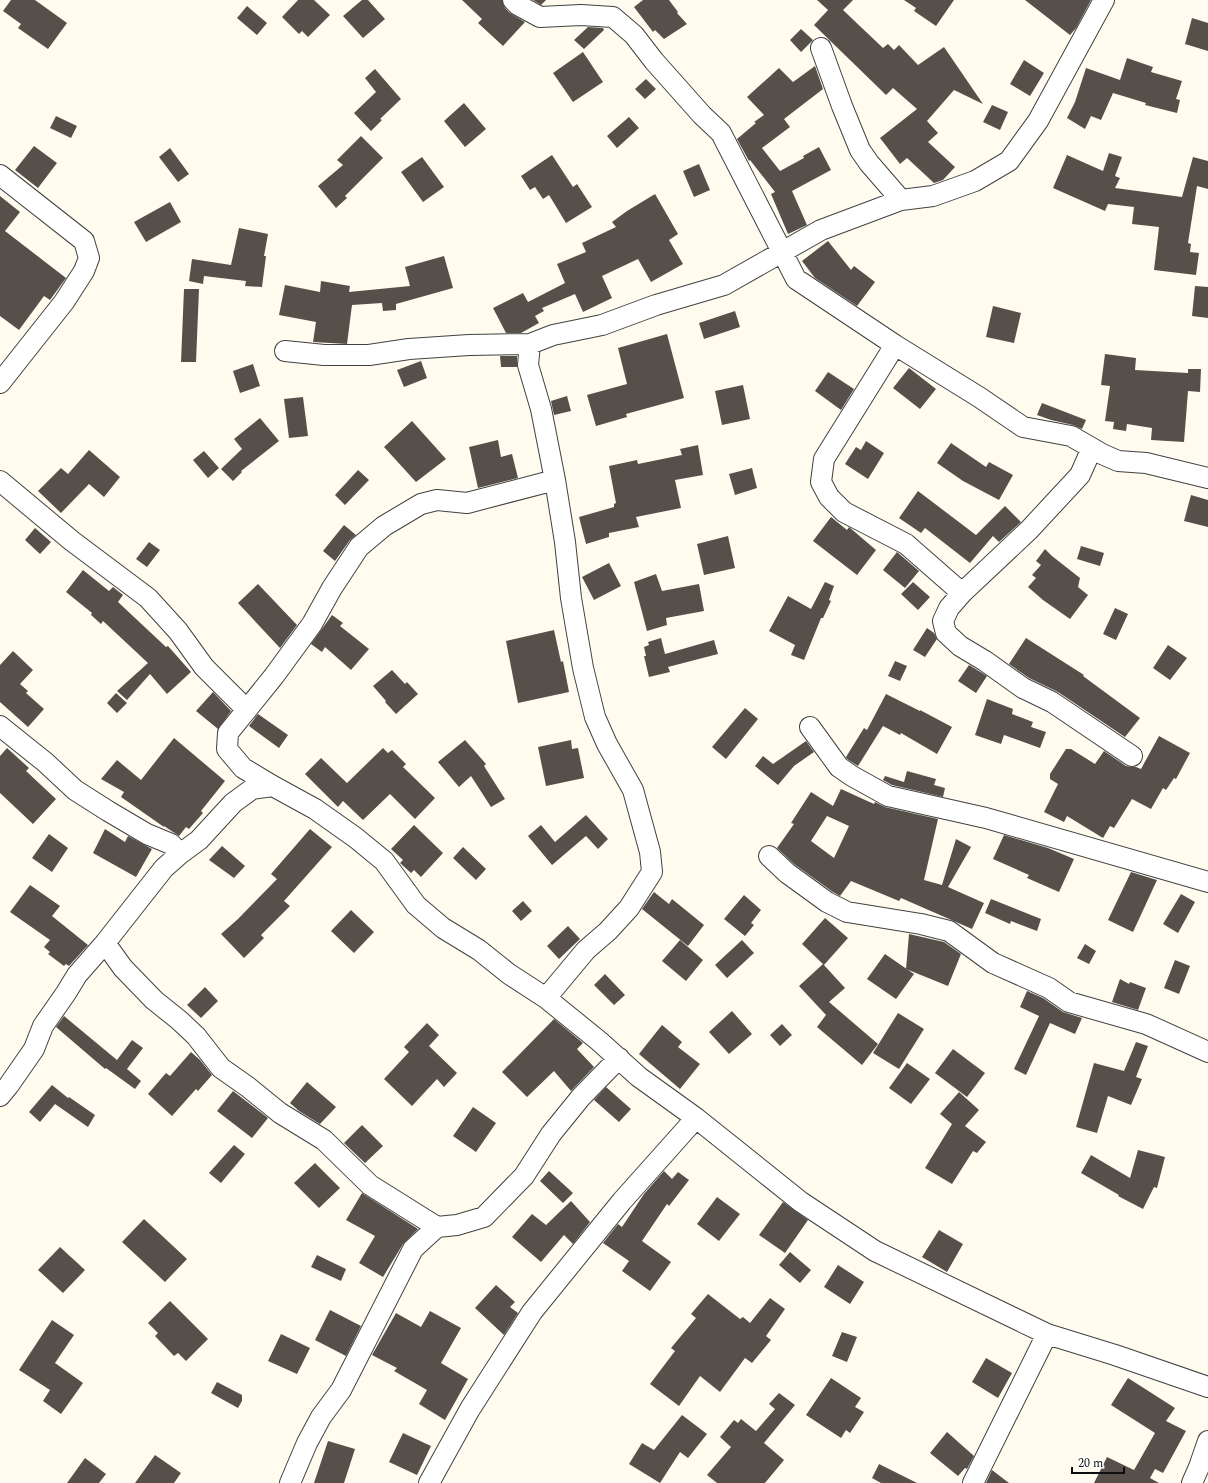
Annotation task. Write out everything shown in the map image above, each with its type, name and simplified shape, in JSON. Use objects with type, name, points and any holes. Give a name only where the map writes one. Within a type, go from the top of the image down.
[{"type":"street","points":[[513,0],[518,5],[540,17],[581,15],[613,17],[634,35],[654,61],[702,115],[721,133],[796,279],[895,345],[979,397],[1023,427],[1071,436],[1118,461],[1146,463],[1208,478]]},
{"type":"street","points":[[285,351],[324,355],[369,355],[409,349],[469,345],[530,344],[553,335],[602,325],[656,305],[724,285],[821,230],[901,200],[933,196],[975,182],[1009,161],[1038,121],[1104,0]]},
{"type":"street","points":[[821,48],[860,150],[869,163],[901,200]]},
{"type":"street","points":[[0,175],[84,241],[89,258],[84,271],[64,302],[0,383]]},
{"type":"street","points":[[530,344],[528,365],[541,409],[555,480],[571,598],[583,668],[595,717],[607,744],[633,790],[650,852],[652,872],[629,908],[608,931],[586,950],[546,998]]},
{"type":"street","points":[[895,345],[824,459],[821,482],[829,497],[844,512],[906,544],[962,593]]},
{"type":"street","points":[[1092,448],[1080,476],[1029,530],[962,593],[949,608],[943,622],[946,633],[960,646],[985,661],[1023,688],[1052,702],[1132,756]]},
{"type":"street","points":[[555,480],[467,503],[437,500],[422,504],[384,526],[359,547],[332,588],[312,624],[274,676],[228,733],[227,749],[243,768],[315,809],[356,838],[384,861],[416,905],[443,928],[479,950],[509,974],[546,998],[619,1058],[639,1077],[696,1118],[801,1202],[875,1251],[1046,1334],[1115,1355],[1208,1387]]},
{"type":"street","points":[[0,481],[72,542],[148,598],[178,631],[204,667],[247,710]]},
{"type":"street","points":[[0,726],[45,762],[75,790],[140,830],[171,844],[180,854]]},
{"type":"street","points":[[810,727],[839,766],[852,776],[888,796],[986,818],[1208,882]]},
{"type":"street","points":[[0,1096],[34,1049],[43,1026],[77,975],[105,943],[164,868],[198,840],[233,803],[252,789],[273,786]]},
{"type":"street","points":[[769,856],[787,873],[827,902],[847,912],[921,924],[949,931],[993,963],[1049,988],[1069,1002],[1146,1024],[1208,1052]]},
{"type":"street","points":[[105,943],[123,968],[154,1000],[196,1036],[221,1068],[248,1086],[280,1113],[324,1140],[370,1185],[437,1227]]},
{"type":"street","points":[[290,1483],[321,1417],[341,1390],[413,1249],[437,1227],[458,1225],[484,1217],[524,1176],[551,1134],[580,1097],[619,1058]]},
{"type":"street","points":[[429,1483],[470,1409],[532,1312],[622,1200],[696,1118]]},
{"type":"street","points":[[973,1483],[1046,1334]]},
{"type":"street","points":[[1192,1483],[1208,1441]]},
{"type":"building","points":[[11,0],[35,0],[67,23],[48,49],[18,28],[21,24],[3,11]]},
{"type":"building","points":[[298,0],[314,0],[330,15],[308,37],[302,31],[299,34],[282,17]]},
{"type":"building","points":[[362,0],[368,0],[385,19],[363,38],[343,16]]},
{"type":"building","points":[[462,0],[502,0],[505,8],[510,13],[525,22],[503,46],[478,23],[482,19]]},
{"type":"building","points":[[533,0],[546,0],[541,5]]},
{"type":"building","points":[[643,0],[669,0],[678,12],[677,13],[687,24],[664,39],[655,30],[653,32],[634,7]]},
{"type":"building","points":[[817,0],[853,0],[843,10],[883,48],[888,44],[894,50],[899,45],[918,65],[944,47],[983,104],[954,90],[927,121],[938,133],[928,142],[955,167],[943,180],[934,183],[907,158],[900,164],[880,138],[917,109],[893,88],[886,95],[814,25],[828,10]]},
{"type":"building","points":[[904,0],[954,0],[936,26],[914,11],[916,8]]},
{"type":"building","points":[[1025,0],[1091,0],[1076,28],[1070,35]]},
{"type":"building","points":[[247,6],[267,23],[257,35],[237,18]]},
{"type":"building","points":[[1192,18],[1208,23],[1208,51],[1185,44]]},
{"type":"building","points":[[588,27],[603,28],[604,30],[584,49],[574,40]]},
{"type":"building","points":[[801,29],[813,40],[801,52],[790,40]]},
{"type":"building","points":[[583,52],[603,82],[573,102],[553,73]]},
{"type":"building","points":[[1127,58],[1153,67],[1151,72],[1182,81],[1176,99],[1180,100],[1177,113],[1145,105],[1146,103],[1113,93],[1101,120],[1091,116],[1085,129],[1067,118],[1075,102],[1086,68],[1120,80]]},
{"type":"building","points":[[1024,60],[1044,73],[1030,96],[1010,84]]},
{"type":"building","points":[[815,66],[823,89],[784,119],[790,127],[762,148],[780,171],[804,158],[803,156],[819,147],[831,170],[792,191],[807,225],[788,234],[771,194],[775,192],[750,160],[749,161],[737,139],[756,123],[754,122],[764,115],[747,97],[779,68],[793,82]]},
{"type":"building","points":[[375,69],[401,99],[380,119],[382,120],[371,131],[354,113],[376,92],[365,78]]},
{"type":"building","points":[[646,79],[656,89],[645,99],[635,89]]},
{"type":"building","points":[[464,103],[486,129],[465,147],[444,121]]},
{"type":"building","points":[[992,105],[1008,112],[1000,130],[983,122]]},
{"type":"building","points":[[56,116],[77,126],[71,138],[50,128]]},
{"type":"building","points":[[629,117],[639,128],[617,148],[607,136]]},
{"type":"building","points":[[361,136],[383,158],[345,196],[347,198],[336,208],[318,186],[343,165],[337,160]]},
{"type":"building","points":[[34,146],[57,163],[38,188],[15,170]]},
{"type":"building","points":[[170,148],[189,174],[178,182],[159,157]]},
{"type":"building","points":[[1109,153],[1122,157],[1115,176],[1120,178],[1115,188],[1182,197],[1193,157],[1208,161],[1208,189],[1197,186],[1188,243],[1191,244],[1190,252],[1199,253],[1196,275],[1154,270],[1159,227],[1132,224],[1134,207],[1108,204],[1105,211],[1053,188],[1067,155],[1103,171]]},
{"type":"building","points":[[552,155],[573,187],[577,184],[592,207],[566,223],[549,195],[543,199],[535,187],[530,190],[521,176]]},
{"type":"building","points":[[422,157],[444,187],[423,202],[401,172]]},
{"type":"building","points":[[699,164],[710,190],[694,197],[683,171]]},
{"type":"building","points":[[655,194],[678,234],[669,240],[683,264],[651,282],[638,259],[602,276],[612,298],[583,312],[575,294],[542,308],[544,311],[535,316],[539,323],[521,333],[506,333],[493,308],[523,293],[528,302],[565,283],[557,264],[586,252],[582,243],[616,227],[612,222]]},
{"type":"building","points":[[0,196],[20,212],[5,231],[66,278],[50,300],[44,296],[19,330],[0,316]]},
{"type":"building","points":[[170,202],[181,222],[146,242],[134,222]]},
{"type":"building","points":[[239,228],[268,234],[264,256],[266,256],[262,287],[245,286],[246,281],[204,276],[203,284],[189,281],[192,259],[231,265]]},
{"type":"building","points":[[828,241],[851,270],[854,266],[875,282],[857,306],[815,278],[802,261]]},
{"type":"building","points":[[444,256],[453,288],[396,304],[396,310],[383,311],[382,303],[352,305],[347,344],[313,342],[316,322],[279,315],[285,285],[320,292],[321,281],[350,286],[349,292],[410,286],[405,267]]},
{"type":"building","points":[[1195,286],[1208,287],[1208,318],[1192,316]]},
{"type":"building","points":[[184,289],[199,289],[196,362],[181,362]]},
{"type":"building","points":[[993,306],[1021,313],[1014,343],[986,337]]},
{"type":"building","points":[[735,311],[740,327],[704,339],[699,323]]},
{"type":"building","points":[[667,334],[684,398],[626,414],[627,417],[596,426],[587,395],[627,384],[618,348]]},
{"type":"building","points":[[1105,354],[1136,358],[1135,370],[1188,373],[1188,369],[1201,369],[1200,392],[1188,391],[1184,442],[1151,440],[1152,428],[1127,424],[1126,431],[1113,429],[1114,422],[1105,421],[1110,386],[1101,385]]},
{"type":"building","points":[[500,356],[517,356],[517,367],[501,367]]},
{"type":"building","points":[[421,361],[427,378],[404,387],[397,370]]},
{"type":"building","points":[[253,364],[260,386],[240,393],[233,371]]},
{"type":"building","points":[[909,368],[936,389],[920,409],[893,388]]},
{"type":"building","points":[[828,372],[854,389],[841,410],[815,391]]},
{"type":"building","points":[[743,385],[750,419],[722,425],[715,391]]},
{"type":"building","points":[[567,396],[571,411],[554,415],[551,401]]},
{"type":"building","points":[[303,397],[308,436],[289,438],[284,399]]},
{"type":"building","points":[[1042,403],[1086,420],[1082,429],[1037,415]]},
{"type":"building","points":[[260,418],[279,441],[241,471],[242,472],[233,481],[221,469],[242,449],[234,439]]},
{"type":"building","points":[[412,421],[446,459],[416,482],[384,447]]},
{"type":"building","points":[[498,440],[501,457],[512,454],[518,478],[478,488],[469,447]]},
{"type":"building","points":[[866,441],[884,453],[868,479],[845,464],[856,447],[861,450]]},
{"type":"building","points":[[951,443],[986,467],[989,462],[1013,475],[999,500],[963,481],[937,463]]},
{"type":"building","points":[[698,445],[703,475],[675,480],[681,508],[636,517],[639,527],[609,533],[609,537],[586,544],[579,517],[614,507],[614,504],[616,503],[609,466],[637,460],[638,464],[682,455],[680,449]]},
{"type":"building","points":[[89,450],[120,477],[104,497],[89,484],[61,513],[38,491],[61,468],[68,474]]},
{"type":"building","points":[[204,451],[219,468],[208,478],[193,460]]},
{"type":"building","points":[[752,468],[757,488],[735,495],[729,474]]},
{"type":"building","points":[[358,470],[369,480],[345,505],[335,495]]},
{"type":"building","points":[[918,491],[976,535],[1005,506],[1021,522],[999,542],[993,536],[970,563],[925,528],[921,533],[899,518]]},
{"type":"building","points":[[1191,495],[1208,500],[1208,527],[1184,521]]},
{"type":"building","points":[[831,517],[847,530],[849,527],[876,550],[857,575],[813,541]]},
{"type":"building","points":[[344,525],[356,535],[350,540],[335,561],[323,551]]},
{"type":"building","points":[[35,528],[51,542],[40,554],[25,540]]},
{"type":"building","points":[[728,536],[735,568],[704,575],[697,544]]},
{"type":"building","points":[[149,542],[160,550],[147,567],[136,559]]},
{"type":"building","points":[[1081,546],[1104,553],[1100,566],[1077,559]]},
{"type":"building","points":[[1045,549],[1080,578],[1078,587],[1088,595],[1070,619],[1043,600],[1028,587],[1036,578],[1032,575],[1041,565],[1036,561]]},
{"type":"building","points":[[897,552],[919,571],[905,588],[883,570]]},
{"type":"building","points":[[609,563],[621,586],[594,600],[582,577]]},
{"type":"building","points":[[83,570],[109,591],[113,587],[123,595],[118,602],[166,647],[168,646],[191,672],[167,694],[150,674],[127,700],[117,691],[148,663],[103,621],[101,624],[91,615],[92,613],[66,592]]},
{"type":"building","points":[[656,574],[662,591],[699,584],[704,611],[666,618],[667,625],[647,631],[634,582]]},
{"type":"building","points":[[825,582],[834,586],[829,600],[831,601],[823,618],[821,618],[804,660],[791,655],[795,645],[769,631],[788,596],[811,609]]},
{"type":"building","points":[[913,582],[930,597],[918,610],[901,594]]},
{"type":"building","points":[[258,584],[297,625],[280,648],[238,603]]},
{"type":"building","points":[[1115,608],[1128,614],[1116,640],[1103,634]]},
{"type":"building","points":[[332,615],[343,623],[340,626],[369,649],[351,670],[325,647],[322,652],[311,644]]},
{"type":"building","points":[[927,628],[934,633],[937,639],[925,657],[913,650]]},
{"type":"building","points":[[554,630],[561,662],[563,661],[569,692],[518,703],[506,641]]},
{"type":"building","points":[[661,638],[665,654],[714,640],[718,654],[668,667],[670,672],[649,677],[644,656],[646,656],[644,647],[649,645],[648,642]]},
{"type":"building","points":[[1026,638],[1084,675],[1083,676],[1140,718],[1125,737],[1058,692],[1029,678],[1009,664]]},
{"type":"building","points":[[1168,645],[1187,658],[1170,680],[1153,668]]},
{"type":"building","points":[[13,651],[33,670],[20,684],[28,691],[26,693],[44,709],[28,727],[0,702],[0,665]]},
{"type":"building","points":[[895,661],[907,666],[900,681],[888,676]]},
{"type":"building","points":[[969,665],[987,676],[976,693],[958,681]]},
{"type":"building","points":[[392,670],[405,684],[407,682],[418,694],[396,714],[373,686]]},
{"type":"building","points":[[213,692],[231,711],[218,729],[196,711]]},
{"type":"building","points":[[116,693],[127,703],[117,713],[107,703]]},
{"type":"building","points":[[886,694],[952,727],[937,754],[901,733],[900,735],[883,726],[858,766],[847,759],[846,757],[864,728],[867,730]]},
{"type":"building","points":[[987,699],[1013,709],[1012,714],[1033,722],[1031,727],[1046,732],[1040,748],[1004,735],[1001,744],[975,735]]},
{"type":"building","points":[[745,708],[758,719],[726,759],[712,747]]},
{"type":"building","points":[[258,714],[288,735],[279,748],[249,726]]},
{"type":"building","points":[[1159,736],[1190,753],[1176,779],[1174,778],[1166,790],[1163,788],[1151,809],[1132,799],[1114,828],[1110,826],[1103,838],[1067,816],[1064,822],[1044,812],[1058,784],[1050,779],[1050,774],[1066,749],[1071,749],[1095,764],[1104,751],[1126,766],[1141,769]]},
{"type":"building","points":[[174,738],[225,781],[201,811],[203,813],[189,829],[186,827],[179,836],[121,797],[124,792],[101,779],[117,760],[141,780]]},
{"type":"building","points":[[465,740],[486,764],[484,766],[505,799],[491,807],[471,776],[459,787],[438,762]]},
{"type":"building","points":[[571,740],[572,749],[578,748],[584,778],[546,786],[538,747]]},
{"type":"building","points":[[806,741],[814,752],[794,766],[778,785],[755,766],[763,756],[773,764]]},
{"type":"building","points":[[7,748],[29,768],[26,771],[56,799],[33,824],[0,793],[0,756]]},
{"type":"building","points":[[383,748],[388,753],[392,750],[406,764],[403,767],[435,798],[415,819],[390,794],[363,820],[343,801],[338,807],[305,774],[321,758],[347,783]]},
{"type":"building","points":[[907,771],[936,779],[934,785],[945,788],[943,797],[892,785],[883,780],[885,776],[904,782]]},
{"type":"building","points":[[841,789],[874,804],[875,802],[885,807],[938,819],[924,880],[942,885],[956,839],[971,847],[948,887],[984,903],[972,929],[901,898],[899,901],[851,881],[840,896],[794,864],[777,848],[794,824],[791,823],[811,792],[833,806]],"holes":[[[827,816],[849,826],[834,858],[811,841]]]},
{"type":"building","points":[[586,815],[608,839],[598,849],[586,836],[552,865],[528,836],[541,825],[555,842]]},
{"type":"building","points":[[414,825],[443,853],[421,877],[414,870],[411,873],[400,863],[403,860],[391,849]]},
{"type":"building","points":[[105,829],[125,842],[128,836],[152,849],[136,877],[93,853]]},
{"type":"building","points":[[310,829],[332,847],[284,901],[290,906],[261,935],[264,938],[244,958],[221,934],[238,919],[277,879],[271,874]]},
{"type":"building","points":[[49,834],[68,848],[52,872],[32,858]]},
{"type":"building","points":[[1004,835],[1048,848],[1074,859],[1059,892],[1027,878],[1029,875],[993,859]]},
{"type":"building","points":[[222,846],[245,866],[234,878],[209,860]]},
{"type":"building","points":[[463,847],[486,869],[476,880],[453,858]]},
{"type":"building","points":[[1131,872],[1157,880],[1133,932],[1108,920]]},
{"type":"building","points":[[30,885],[60,906],[52,916],[88,945],[69,966],[66,964],[64,966],[48,954],[50,952],[44,947],[50,940],[10,912]]},
{"type":"building","points":[[654,892],[669,904],[672,899],[704,925],[688,946],[642,909]]},
{"type":"building","points":[[1181,894],[1195,902],[1178,933],[1163,924]]},
{"type":"building","points":[[744,895],[761,910],[751,923],[754,925],[745,936],[724,919]]},
{"type":"building","points":[[991,899],[1041,919],[1037,931],[1011,921],[1010,924],[985,913]]},
{"type":"building","points":[[523,901],[532,911],[521,921],[512,911]]},
{"type":"building","points":[[351,910],[374,932],[354,953],[331,931]]},
{"type":"building","points":[[825,918],[848,938],[824,965],[802,944]]},
{"type":"building","points":[[568,926],[580,939],[559,959],[547,946]]},
{"type":"building","points":[[909,934],[944,942],[961,954],[948,986],[906,969]]},
{"type":"building","points":[[680,940],[703,960],[686,981],[662,961]]},
{"type":"building","points":[[742,940],[754,953],[727,978],[715,965]]},
{"type":"building","points":[[1085,944],[1096,951],[1089,964],[1077,958]]},
{"type":"building","points":[[885,954],[914,974],[896,999],[867,979]]},
{"type":"building","points":[[1175,960],[1190,966],[1179,994],[1164,988]]},
{"type":"building","points":[[823,964],[845,988],[829,1002],[878,1044],[862,1065],[817,1027],[826,1015],[799,986]]},
{"type":"building","points":[[605,974],[625,995],[614,1005],[594,985]]},
{"type":"building","points":[[1120,979],[1129,984],[1130,982],[1146,988],[1138,1010],[1112,1002]]},
{"type":"building","points":[[205,987],[218,1001],[201,1018],[187,1005]]},
{"type":"building","points":[[1027,991],[1043,998],[1063,1012],[1082,1018],[1075,1034],[1050,1023],[1026,1075],[1014,1069],[1039,1016],[1020,1007]]},
{"type":"building","points":[[732,1011],[752,1034],[729,1054],[709,1032]]},
{"type":"building","points":[[898,1013],[924,1029],[899,1069],[873,1053]]},
{"type":"building","points":[[64,1016],[117,1060],[132,1040],[143,1048],[127,1069],[141,1081],[135,1089],[106,1068],[105,1069],[56,1027]]},
{"type":"building","points":[[554,1019],[583,1043],[577,1049],[594,1067],[571,1091],[554,1071],[527,1097],[502,1072]]},
{"type":"building","points":[[427,1023],[439,1035],[429,1046],[457,1073],[444,1087],[437,1079],[412,1106],[384,1079],[409,1052],[404,1047]]},
{"type":"building","points":[[782,1024],[792,1035],[780,1046],[770,1035]]},
{"type":"building","points":[[662,1025],[682,1042],[678,1047],[700,1064],[680,1089],[639,1054]]},
{"type":"building","points":[[1136,1042],[1148,1046],[1136,1077],[1142,1079],[1131,1105],[1108,1096],[1097,1133],[1076,1127],[1094,1063],[1124,1071]]},
{"type":"building","points":[[953,1049],[985,1073],[967,1097],[935,1073]]},
{"type":"building","points":[[191,1052],[200,1060],[212,1075],[198,1091],[196,1089],[172,1116],[148,1094],[166,1073],[170,1076]]},
{"type":"building","points":[[907,1063],[930,1079],[911,1104],[889,1088]]},
{"type":"building","points":[[307,1082],[336,1107],[320,1124],[299,1111],[290,1103]]},
{"type":"building","points":[[52,1085],[68,1098],[69,1097],[95,1115],[88,1127],[55,1104],[40,1122],[29,1112]]},
{"type":"building","points":[[606,1087],[631,1109],[619,1122],[594,1100]]},
{"type":"building","points":[[233,1091],[268,1118],[252,1138],[217,1111]]},
{"type":"building","points":[[959,1092],[979,1110],[965,1126],[986,1142],[977,1153],[973,1151],[952,1184],[925,1168],[952,1124],[940,1114]]},
{"type":"building","points":[[473,1107],[496,1123],[476,1152],[453,1136]]},
{"type":"building","points":[[362,1125],[383,1146],[365,1163],[344,1143]]},
{"type":"building","points":[[234,1145],[245,1154],[221,1183],[209,1173]]},
{"type":"building","points":[[1138,1150],[1165,1157],[1157,1188],[1154,1187],[1143,1209],[1118,1196],[1119,1195],[1081,1173],[1091,1155],[1130,1178]]},
{"type":"building","points":[[315,1163],[340,1188],[319,1208],[294,1183]]},
{"type":"building","points":[[549,1171],[573,1193],[563,1203],[540,1181]]},
{"type":"building","points":[[664,1171],[672,1179],[678,1172],[689,1180],[669,1206],[667,1204],[642,1241],[671,1262],[650,1291],[622,1271],[629,1261],[603,1243],[618,1224],[622,1227],[644,1194]]},
{"type":"building","points":[[362,1193],[418,1229],[403,1244],[383,1277],[359,1263],[375,1236],[346,1220]]},
{"type":"building","points":[[717,1197],[740,1214],[719,1241],[697,1224]]},
{"type":"building","points":[[571,1201],[590,1222],[573,1244],[564,1235],[541,1262],[512,1237],[532,1214],[546,1225]]},
{"type":"building","points":[[783,1202],[808,1220],[785,1253],[759,1235]]},
{"type":"building","points":[[144,1219],[187,1259],[165,1282],[122,1242]]},
{"type":"building","points":[[939,1230],[963,1244],[947,1272],[922,1257]]},
{"type":"building","points":[[60,1247],[85,1270],[63,1293],[38,1270]]},
{"type":"building","points":[[790,1252],[811,1270],[800,1283],[779,1265]]},
{"type":"building","points":[[317,1255],[346,1269],[341,1281],[311,1267]]},
{"type":"building","points":[[838,1265],[864,1282],[850,1304],[824,1287]]},
{"type":"building","points":[[496,1285],[515,1302],[510,1307],[518,1313],[504,1335],[475,1308]]},
{"type":"building","points":[[708,1294],[740,1319],[743,1317],[750,1323],[770,1298],[785,1309],[766,1336],[771,1340],[752,1363],[745,1358],[720,1392],[700,1376],[679,1406],[650,1384],[675,1351],[671,1348],[696,1318],[691,1314]]},
{"type":"building","points":[[170,1301],[208,1339],[186,1361],[178,1353],[174,1356],[155,1336],[158,1333],[148,1323]]},
{"type":"building","points":[[330,1310],[361,1326],[346,1356],[315,1340]]},
{"type":"building","points":[[430,1311],[461,1328],[441,1363],[468,1379],[445,1420],[419,1404],[427,1390],[394,1371],[397,1368],[372,1355],[396,1313],[421,1327]]},
{"type":"building","points":[[52,1320],[74,1335],[55,1363],[83,1383],[61,1414],[43,1401],[50,1390],[19,1370]]},
{"type":"building","points":[[842,1332],[857,1337],[847,1362],[832,1356]]},
{"type":"building","points":[[281,1334],[310,1348],[297,1374],[268,1361]]},
{"type":"building","points":[[986,1358],[1012,1373],[998,1398],[972,1382]]},
{"type":"building","points":[[831,1378],[861,1398],[855,1407],[864,1412],[850,1433],[846,1430],[841,1438],[806,1415]]},
{"type":"building","points":[[1128,1378],[1175,1408],[1166,1421],[1186,1431],[1163,1473],[1155,1469],[1150,1478],[1159,1483],[1094,1483],[1107,1457],[1134,1470],[1155,1433],[1111,1405]]},
{"type":"building","points":[[217,1382],[242,1395],[242,1401],[238,1408],[211,1393]]},
{"type":"building","points":[[779,1393],[795,1405],[764,1443],[784,1460],[765,1483],[717,1483],[707,1475],[731,1447],[720,1437],[734,1420],[738,1423],[741,1419],[756,1431],[775,1409],[769,1404]]},
{"type":"building","points":[[682,1415],[707,1434],[688,1458],[680,1452],[660,1483],[629,1464],[642,1443],[654,1450]]},
{"type":"building","points":[[947,1432],[974,1456],[967,1469],[965,1468],[958,1476],[930,1453]]},
{"type":"building","points":[[403,1433],[431,1446],[417,1475],[389,1462]]},
{"type":"building","points":[[328,1441],[355,1449],[344,1483],[314,1483]]},
{"type":"building","points":[[155,1455],[181,1473],[174,1483],[135,1483]]},
{"type":"building","points":[[85,1458],[106,1474],[99,1483],[67,1483]]},
{"type":"building","points":[[879,1464],[917,1483],[881,1483],[872,1478]]},
{"type":"building","points":[[992,1470],[1009,1483],[986,1483]]}]
